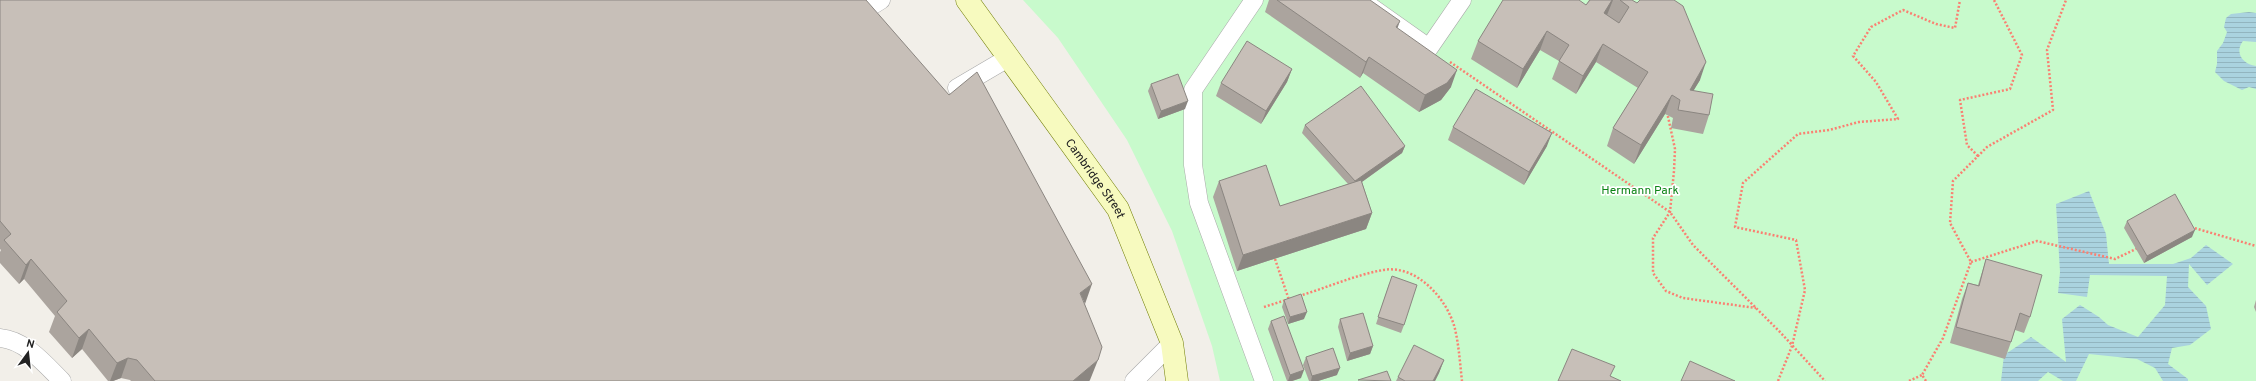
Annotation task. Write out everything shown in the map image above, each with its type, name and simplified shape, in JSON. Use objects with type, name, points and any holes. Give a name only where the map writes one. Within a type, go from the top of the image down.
[{"type":"street","name":"Cambridge Street","points":[[967,0],[1118,208],[1172,343],[1177,381]]},
{"type":"lane","points":[[1254,0],[1193,90],[1193,166],[1199,203],[1264,381]]},
{"type":"lane","points":[[1361,0],[1430,48],[1462,0]]},
{"type":"lane","points":[[957,88],[1008,58]]},
{"type":"lane","points":[[0,338],[6,338],[38,355],[62,381]]},
{"type":"lane","points":[[1134,381],[1172,343]]},
{"type":"path","points":[[1778,381],[1792,346],[1805,290],[1796,240],[1735,227],[1743,183],[1798,134],[1829,130],[1859,122],[1898,119],[1876,82],[1853,56],[1871,27],[1903,10],[1936,24],[1954,28],[1960,0]]},
{"type":"path","points":[[1978,156],[1967,145],[1960,100],[2010,89],[2022,55],[1994,0]]},
{"type":"path","points":[[1909,381],[1922,375],[1943,338],[1971,262],[1950,223],[1953,181],[1987,147],[2053,110],[2046,50],[2066,0]]},
{"type":"path","points":[[1430,48],[1670,212],[1693,246],[1757,309],[1825,381]]},
{"type":"path","points":[[1665,104],[1675,149],[1670,212],[1653,238],[1653,273],[1666,291],[1683,298],[1757,309]]},
{"type":"path","points":[[2186,225],[2256,246]]},
{"type":"path","points":[[1971,262],[2037,241],[2115,259],[2143,245]]},
{"type":"path","points":[[1275,259],[1290,304]]},
{"type":"path","points":[[1263,307],[1385,270],[1403,272],[1423,281],[1443,303],[1455,328],[1462,381]]},
{"type":"path","points":[[1922,375],[1926,381]]},
{"type":"green space","name":"Hermann Park","points":[[1023,0],[2256,0],[2256,381],[1220,381],[1212,346],[1172,231],[1127,140],[1058,38]]},
{"type":"water","points":[[2249,12],[2256,13],[2256,42],[2243,41],[2239,50],[2241,57],[2247,63],[2256,66],[2256,89],[2249,87],[2242,90],[2224,81],[2215,72],[2217,64],[2217,51],[2223,43],[2227,32],[2224,27],[2226,18],[2231,14]]},
{"type":"water","points":[[2089,191],[2106,234],[2109,264],[2173,264],[2191,258],[2206,245],[2233,264],[2207,285],[2189,264],[2188,287],[2206,306],[2211,329],[2190,345],[2172,348],[2168,364],[2188,379],[2188,381],[2163,381],[2155,368],[2137,359],[2089,354],[2076,381],[2063,381],[2048,372],[2038,381],[2001,381],[2004,355],[2031,337],[2066,362],[2062,319],[2080,305],[2099,317],[2108,325],[2138,337],[2165,305],[2167,276],[2090,275],[2087,297],[2058,293],[2060,272],[2056,204]]},
{"type":"building","points":[[0,0],[866,0],[949,95],[977,72],[1092,284],[1080,293],[1102,347],[1098,360],[1073,381],[155,381],[137,360],[128,358],[117,363],[89,329],[79,338],[57,312],[67,301],[31,259],[26,265],[4,240],[11,234],[0,221]]},
{"type":"building","points":[[1277,0],[1370,0],[1400,21],[1396,27],[1457,70],[1447,83],[1425,95],[1369,57],[1366,62]]},
{"type":"building","points":[[1503,0],[1579,0],[1586,5],[1590,0],[1612,0],[1604,13],[1619,23],[1629,7],[1620,0],[1632,0],[1637,3],[1640,0],[1674,0],[1683,6],[1706,62],[1690,90],[1713,94],[1709,115],[1678,110],[1680,100],[1672,95],[1641,145],[1613,128],[1648,72],[1603,44],[1583,76],[1559,61],[1569,45],[1547,31],[1523,69],[1478,41]]},
{"type":"building","points":[[1247,41],[1292,69],[1266,111],[1221,83]]},
{"type":"building","points":[[1178,74],[1188,101],[1161,111],[1151,84]]},
{"type":"building","points":[[1361,86],[1405,146],[1355,181],[1305,125]]},
{"type":"building","points":[[1476,89],[1552,133],[1529,172],[1453,127]]},
{"type":"building","points":[[1266,165],[1280,206],[1361,180],[1372,213],[1243,255],[1219,181]]},
{"type":"building","points":[[2175,194],[2195,230],[2147,256],[2127,221]]},
{"type":"building","points":[[1986,259],[2042,275],[2030,317],[2020,313],[2011,342],[1956,327],[1968,283],[1979,286]]},
{"type":"building","points":[[1392,276],[1417,285],[1404,325],[1378,317]]},
{"type":"building","points":[[1301,294],[1307,312],[1290,317],[1284,300]]},
{"type":"building","points":[[1363,313],[1373,346],[1350,353],[1340,319]]},
{"type":"building","points":[[1284,316],[1304,370],[1290,375],[1271,321]]},
{"type":"building","points":[[1414,345],[1444,360],[1433,381],[1405,381],[1398,377]]},
{"type":"building","points":[[1333,348],[1340,368],[1312,376],[1306,357]]},
{"type":"building","points":[[1572,349],[1615,366],[1610,376],[1621,381],[1558,381]]},
{"type":"building","points":[[1690,361],[1735,381],[1681,381]]},
{"type":"building","points":[[1387,371],[1391,381],[1358,380]]}]
